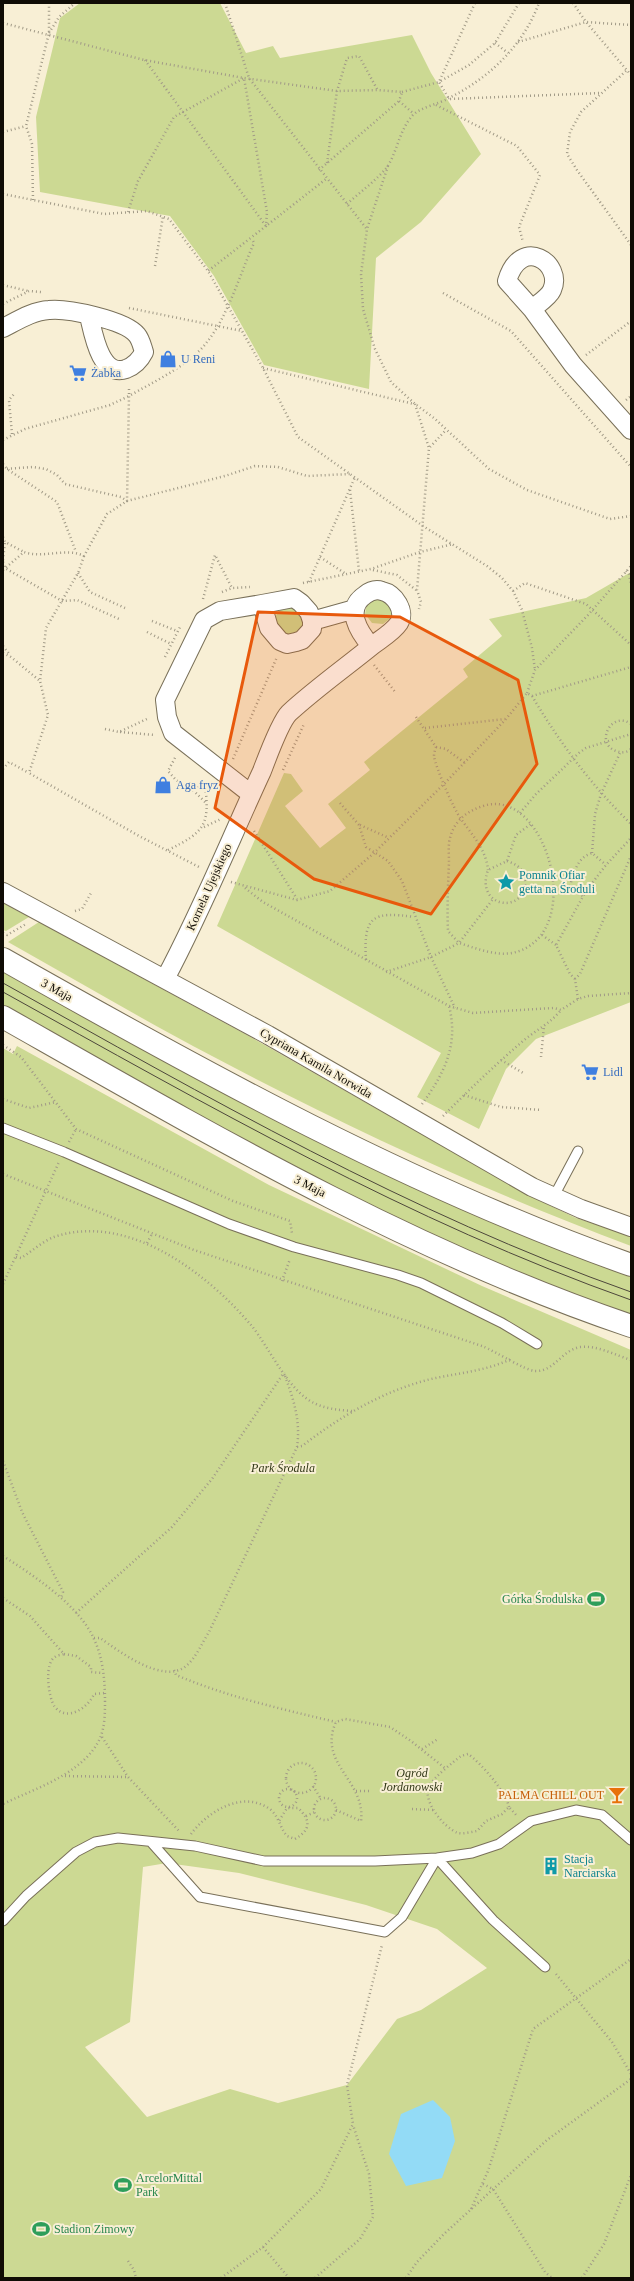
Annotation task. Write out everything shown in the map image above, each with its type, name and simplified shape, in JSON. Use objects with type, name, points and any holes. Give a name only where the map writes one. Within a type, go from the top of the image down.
[{"type":"main road","name":"3 Maja","points":[[3,959],[283,1114],[368,1155],[527,1226],[631,1265]]},
{"type":"main road","name":"3 Maja","points":[[3,1017],[213,1136],[410,1237],[492,1274],[586,1311],[631,1326]]},
{"type":"street","points":[[532,309],[552,291],[554,280],[552,270],[546,263],[536,257],[527,256],[518,260],[511,270],[507,281],[532,309],[573,365],[631,430]]},
{"type":"street","points":[[3,328],[30,314],[49,310],[72,312],[89,316],[124,326],[137,334],[144,352],[140,359],[126,369],[119,370],[110,367],[101,358],[89,316]]},
{"type":"street","name":"Kornela Ujejskiego","points":[[165,979],[185,942],[204,869],[251,794],[287,715],[375,653],[401,618],[400,608],[395,599],[381,590],[372,591],[364,595],[358,601],[355,609]]},
{"type":"street","points":[[251,794],[173,733],[167,717],[165,700],[204,620],[220,611],[294,598],[309,612],[312,621],[312,629],[302,640],[287,644],[283,642],[274,636],[269,628],[264,618],[262,604]]},
{"type":"street","points":[[312,621],[355,609],[355,620],[360,633],[375,653]]},
{"type":"street","name":"Cypriana Kamila Norwida","points":[[3,892],[268,1035],[413,1120],[532,1187],[553,1198],[631,1227]]},
{"type":"lane","points":[[3,1128],[64,1152],[229,1224],[294,1247],[398,1275],[421,1284],[502,1323],[537,1344]]},
{"type":"lane","points":[[553,1198],[578,1151]]},
{"type":"lane","points":[[3,1921],[26,1896],[76,1852],[95,1842],[118,1838],[195,1846],[264,1861],[375,1861],[437,1858],[472,1852],[498,1844],[531,1821],[576,1810],[602,1815],[631,1840]]},
{"type":"lane","points":[[151,1842],[200,1897],[385,1932],[402,1917],[437,1858]]},
{"type":"lane","points":[[437,1858],[493,1920],[545,1967]]},
{"type":"path","points":[[33,200],[32,144],[26,126],[49,33],[49,3]]},
{"type":"path","points":[[49,33],[59,17],[75,3]]},
{"type":"path","points":[[225,3],[249,78],[326,179],[367,229]]},
{"type":"path","points":[[439,82],[475,3]]},
{"type":"path","points":[[3,23],[49,33],[144,60],[244,78],[337,91],[378,90],[402,92],[439,82],[469,65],[495,43],[518,3]]},
{"type":"path","points":[[539,3],[534,16],[508,54],[480,81],[449,99],[414,114],[398,138],[367,229],[361,274],[363,309],[375,349],[391,382],[489,470],[527,490],[610,519],[631,516]]},
{"type":"path","points":[[573,3],[586,22],[626,71],[631,75]]},
{"type":"path","points":[[517,42],[586,22],[631,24]]},
{"type":"path","points":[[495,43],[508,54]]},
{"type":"path","points":[[327,163],[337,91],[347,58],[359,56],[378,90]]},
{"type":"path","points":[[144,60],[266,226]]},
{"type":"path","points":[[626,71],[581,112],[570,132],[568,154],[577,170],[631,245]]},
{"type":"path","points":[[128,212],[138,181],[174,117],[184,113],[244,78]]},
{"type":"path","points":[[244,78],[267,212],[266,226]]},
{"type":"path","points":[[439,82],[449,99]]},
{"type":"path","points":[[319,170],[399,101],[402,92]]},
{"type":"path","points":[[449,99],[601,93]]},
{"type":"path","points":[[399,101],[414,114]]},
{"type":"path","points":[[435,105],[517,146],[540,175],[519,227],[527,256]]},
{"type":"path","points":[[3,132],[26,126]]},
{"type":"path","points":[[347,204],[388,166]]},
{"type":"path","points":[[208,271],[252,239],[266,226],[326,179]]},
{"type":"path","points":[[3,194],[104,214],[147,211],[163,216],[177,226],[208,271],[227,304],[263,368],[298,437],[423,526],[487,566],[513,592],[522,610],[535,670]]},
{"type":"path","points":[[155,266],[163,216]]},
{"type":"path","points":[[3,440],[12,434],[78,416],[110,405],[129,396],[195,354],[207,343],[227,304],[254,243],[252,239]]},
{"type":"path","points":[[3,285],[28,291]]},
{"type":"path","points":[[443,293],[511,331],[631,466]]},
{"type":"path","points":[[573,365],[631,321]]},
{"type":"path","points":[[263,368],[414,404]]},
{"type":"path","points":[[126,369],[130,376],[127,501]]},
{"type":"path","points":[[12,434],[9,400],[14,394]]},
{"type":"path","points":[[414,404],[429,448],[416,590],[421,602],[418,614]]},
{"type":"path","points":[[429,448],[446,430]]},
{"type":"path","points":[[3,464],[5,469],[57,502],[76,552]]},
{"type":"path","points":[[29,773],[48,715],[40,681],[46,628],[78,573],[84,556],[107,514],[127,501],[225,476],[255,466],[278,467],[307,476],[350,474]]},
{"type":"path","points":[[5,469],[33,467],[46,470],[57,475],[65,484],[121,497],[127,501]]},
{"type":"path","points":[[309,583],[355,477]]},
{"type":"path","points":[[350,489],[359,571]]},
{"type":"path","points":[[3,537],[5,542],[3,561],[4,569]]},
{"type":"path","points":[[5,542],[32,555],[76,552],[84,556]]},
{"type":"path","points":[[300,583],[309,583],[372,569],[420,552],[453,544]]},
{"type":"path","points":[[4,569],[24,552]]},
{"type":"path","points":[[203,599],[215,555],[232,588]]},
{"type":"path","points":[[320,557],[346,574]]},
{"type":"path","points":[[3,769],[9,762],[168,850],[231,882],[297,900],[330,891],[374,852],[445,784],[506,719],[527,693],[535,670],[631,566]]},
{"type":"path","points":[[4,569],[62,601],[77,600],[119,619]]},
{"type":"path","points":[[626,571],[629,574],[631,584]]},
{"type":"path","points":[[78,573],[90,592],[125,608]]},
{"type":"path","points":[[513,592],[525,583],[586,604],[631,646]]},
{"type":"path","points":[[218,594],[232,588],[254,587]]},
{"type":"path","points":[[199,603],[203,599],[210,596]]},
{"type":"path","points":[[163,663],[176,631],[185,619]]},
{"type":"path","points":[[152,621],[176,631]]},
{"type":"path","points":[[147,632],[171,644]]},
{"type":"path","points":[[224,773],[235,755],[283,642]]},
{"type":"path","points":[[3,646],[11,657]]},
{"type":"path","points":[[3,653],[11,657],[40,681]]},
{"type":"path","points":[[375,653],[374,665],[396,693]]},
{"type":"path","points":[[368,669],[374,665]]},
{"type":"path","points":[[532,696],[631,668]]},
{"type":"path","points":[[527,693],[532,696],[572,758],[600,794],[631,824]]},
{"type":"path","points":[[149,712],[151,724]]},
{"type":"path","points":[[416,717],[425,728],[436,747],[434,755],[460,818],[479,843],[487,862],[488,870],[485,879],[487,893],[493,899],[503,904],[514,902],[522,894],[525,884],[524,875],[519,867],[506,861]]},
{"type":"path","points":[[119,732],[150,718]]},
{"type":"path","points":[[425,728],[506,719]]},
{"type":"path","points":[[631,724],[620,720],[613,722],[605,735],[606,742],[612,750],[620,753],[631,749]]},
{"type":"path","points":[[282,772],[305,722]]},
{"type":"path","points":[[104,729],[119,732],[155,735]]},
{"type":"path","points":[[153,730],[155,735],[161,741]]},
{"type":"path","points":[[520,813],[572,758],[586,748],[631,734]]},
{"type":"path","points":[[436,747],[446,749],[465,763]]},
{"type":"path","points":[[592,852],[595,814],[600,794],[620,753]]},
{"type":"path","points":[[183,758],[177,754],[168,771],[176,780],[193,790],[208,804]]},
{"type":"path","points":[[193,790],[205,784],[208,804],[203,827]]},
{"type":"path","points":[[340,803],[359,825],[366,847],[388,861],[402,881],[414,917],[455,1008]]},
{"type":"path","points":[[489,804],[507,807],[520,813],[531,824],[544,845],[555,887],[552,908],[542,936],[534,942],[512,953],[488,952],[459,943],[448,931],[447,903],[450,837],[460,818],[472,809],[489,804]]},
{"type":"path","points":[[168,850],[192,838],[203,827],[223,818],[220,825]]},
{"type":"path","points":[[488,870],[506,861],[516,835],[531,824]]},
{"type":"path","points":[[359,825],[389,838]]},
{"type":"path","points":[[251,839],[257,826]]},
{"type":"path","points":[[254,831],[297,900]]},
{"type":"path","points":[[556,945],[583,896],[606,865],[631,838]]},
{"type":"path","points":[[592,852],[606,865]]},
{"type":"path","points":[[569,890],[580,859],[592,852]]},
{"type":"path","points":[[575,979],[580,974],[631,856]]},
{"type":"path","points":[[228,889],[234,874]]},
{"type":"path","points":[[243,886],[263,902],[449,1006],[473,1013],[554,1008],[561,1010]]},
{"type":"path","points":[[555,887],[569,890],[583,896]]},
{"type":"path","points":[[386,972],[431,957],[459,943],[493,899]]},
{"type":"path","points":[[366,960],[365,937],[367,928],[372,921],[383,914],[414,917]]},
{"type":"path","points":[[542,936],[556,945],[570,974],[575,979],[578,999]]},
{"type":"path","points":[[439,1120],[501,1060],[544,1025],[555,1018],[561,1010],[578,999],[631,993]]},
{"type":"path","points":[[419,1108],[438,1082],[447,1064],[452,1016],[449,1006]]},
{"type":"path","points":[[541,1057],[544,1025]]},
{"type":"path","points":[[3,1045],[21,1057],[76,1129],[233,1201],[290,1222],[294,1247],[282,1281]]},
{"type":"path","points":[[501,1060],[526,1074]]},
{"type":"path","points":[[464,1095],[501,1107],[542,1110]]},
{"type":"path","points":[[3,1099],[29,1108],[56,1102]]},
{"type":"path","points":[[3,1284],[64,1152]]},
{"type":"path","points":[[3,1174],[152,1234],[282,1281],[494,1350],[529,1370],[542,1370],[552,1366],[570,1351],[588,1347],[631,1360]]},
{"type":"path","points":[[16,1257],[21,1258],[53,1237],[71,1233],[108,1232],[130,1236],[147,1243],[210,1283],[251,1326],[268,1347],[284,1373],[298,1390],[314,1403],[328,1408],[352,1411]]},
{"type":"path","points":[[147,1243],[152,1234]]},
{"type":"path","points":[[297,1447],[302,1446],[352,1411],[382,1396],[430,1380],[496,1366],[511,1359]]},
{"type":"path","points":[[94,1638],[100,1638],[146,1666],[162,1670],[174,1670],[186,1666],[209,1632],[297,1447],[299,1431],[295,1405],[284,1373]]},
{"type":"path","points":[[76,1613],[172,1527],[212,1479],[284,1373]]},
{"type":"path","points":[[3,1461],[22,1512],[63,1592],[61,1598]]},
{"type":"path","points":[[3,1556],[61,1598],[76,1613],[94,1638],[100,1654],[105,1693],[102,1737],[87,1756],[64,1776],[3,1804]]},
{"type":"path","points":[[3,1598],[30,1616],[64,1654]]},
{"type":"path","points":[[102,1673],[91,1672],[91,1667],[76,1656],[64,1654],[55,1656],[50,1662],[48,1676],[50,1693],[55,1707],[66,1714],[82,1710],[91,1701],[94,1694],[105,1693]]},
{"type":"path","points":[[174,1670],[176,1675],[219,1692],[252,1702],[336,1722],[345,1719],[390,1727],[422,1749],[446,1769]]},
{"type":"path","points":[[336,1722],[331,1732],[333,1753],[361,1802],[361,1822],[336,1810],[332,1800],[321,1799],[317,1802],[315,1812],[319,1818],[326,1820],[333,1817],[336,1810]]},
{"type":"path","points":[[102,1737],[128,1777],[195,1846]]},
{"type":"path","points":[[422,1749],[438,1739]]},
{"type":"path","points":[[509,1807],[502,1814],[486,1821],[477,1831],[458,1833],[446,1825],[433,1810],[428,1793],[429,1785],[461,1756],[468,1754],[477,1761],[507,1797],[509,1807],[516,1813],[521,1828]]},
{"type":"path","points":[[188,1839],[198,1825],[212,1812],[238,1802],[264,1805],[279,1821],[281,1829],[287,1836],[295,1838],[303,1834],[307,1825],[306,1816],[298,1808],[287,1808],[279,1800],[283,1791],[293,1791],[305,1792],[312,1786],[316,1779],[312,1768],[308,1765],[297,1763],[288,1770],[286,1776],[287,1781],[293,1791],[296,1796],[296,1802],[287,1808],[279,1821]]},
{"type":"path","points":[[64,1776],[128,1777]]},
{"type":"path","points":[[312,1786],[321,1799]]},
{"type":"path","points":[[356,1791],[372,1791]]},
{"type":"path","points":[[412,1809],[433,1810]]},
{"type":"path","points":[[306,1816],[315,1812]]},
{"type":"path","points":[[315,2278],[360,2240],[373,2217],[369,2174],[353,2124],[347,2085],[385,1932]]},
{"type":"path","points":[[471,2209],[483,2184],[517,2086],[527,2045],[533,2029],[631,1959]]},
{"type":"path","points":[[545,1967],[554,1972],[612,2042],[631,2074]]},
{"type":"path","points":[[406,2278],[417,2262],[471,2209],[548,2140],[631,2079]]},
{"type":"path","points":[[221,2278],[263,2247],[321,2189],[353,2124]]},
{"type":"path","points":[[582,2278],[604,2244],[631,2175]]},
{"type":"path","points":[[483,2184],[493,2189],[545,2272],[552,2278]]},
{"type":"path","points":[[263,2247],[289,2278]]},
{"type":"path","points":[[128,2261],[134,2270],[136,2278]]},
{"type":"highlighted area","points":[[258,612],[400,617],[518,680],[537,764],[431,914],[314,879],[215,808]]},
{"type":"green space","points":[[80,3],[220,3],[246,53],[273,46],[280,58],[412,35],[431,73],[481,154],[421,222],[376,258],[369,389],[264,365],[214,276],[170,216],[40,192],[36,117],[60,18]]},
{"type":"green space","points":[[631,572],[631,1002],[536,1039],[506,1069],[479,1129],[417,1097],[441,1053],[217,926],[284,773],[291,774],[303,791],[285,806],[320,848],[346,828],[328,804],[370,770],[364,762],[468,677],[463,669],[502,636],[489,619],[586,598]]},
{"type":"green space","points":[[375,596],[393,606],[392,617],[383,624],[372,623],[365,614],[367,603]]},
{"type":"green space","points":[[289,607],[299,611],[303,621],[299,631],[289,635],[279,631],[275,621],[279,611]]},
{"type":"green space","points":[[3,903],[29,917],[6,931],[3,930]]},
{"type":"green space","points":[[39,922],[245,1034],[534,1198],[576,1218],[631,1236],[631,1246],[524,1204],[366,1134],[263,1083],[186,1042],[8,942]]},
{"type":"green space","points":[[3,971],[564,1251],[631,1276],[631,1316],[549,1286],[468,1252],[388,1215],[310,1176],[232,1134],[3,1005]]},
{"type":"green space","name":"Park Środula","points":[[17,1046],[269,1185],[482,1286],[631,1350],[631,2278],[3,2278],[3,1048],[13,1054]],"holes":[[[167,1863],[239,1873],[366,1905],[437,1929],[487,1968],[421,2010],[397,2019],[347,2085],[278,2103],[230,2089],[147,2117],[85,2047],[130,2022],[143,1867]]]},
{"type":"water","points":[[433,2100],[450,2117],[455,2141],[442,2178],[406,2186],[389,2154],[401,2114]]},
{"type":"tram line","points":[[3,983],[233,1110],[389,1190],[468,1227],[549,1261],[631,1292]]},
{"type":"tram line","points":[[3,992],[233,1119],[389,1198],[468,1235],[549,1269],[631,1300]]},
{"type":"place","name":"U Reni","points":[[168,359]]},
{"type":"place","name":"Żabka","points":[[78,373]]},
{"type":"place","name":"Aga fryz","points":[[163,785]]},
{"type":"place","name":"Pomnik Ofiar getta na Środuli","points":[[506,882]]},
{"type":"place","name":"Lidl","points":[[590,1072]]},
{"type":"place","name":"Górka Środulska","points":[[596,1599]]},
{"type":"place","name":"PALMA CHILL OUT","points":[[617,1795]]},
{"type":"place","name":"Stacja Narciarska","points":[[551,1866]]},
{"type":"place","name":"ArcelorMittal Park","points":[[123,2185]]},
{"type":"place","name":"Stadion Zimowy","points":[[41,2229]]},
{"type":"park label","name":"Ogród Jordanowski","points":[[412,1780]]}]
